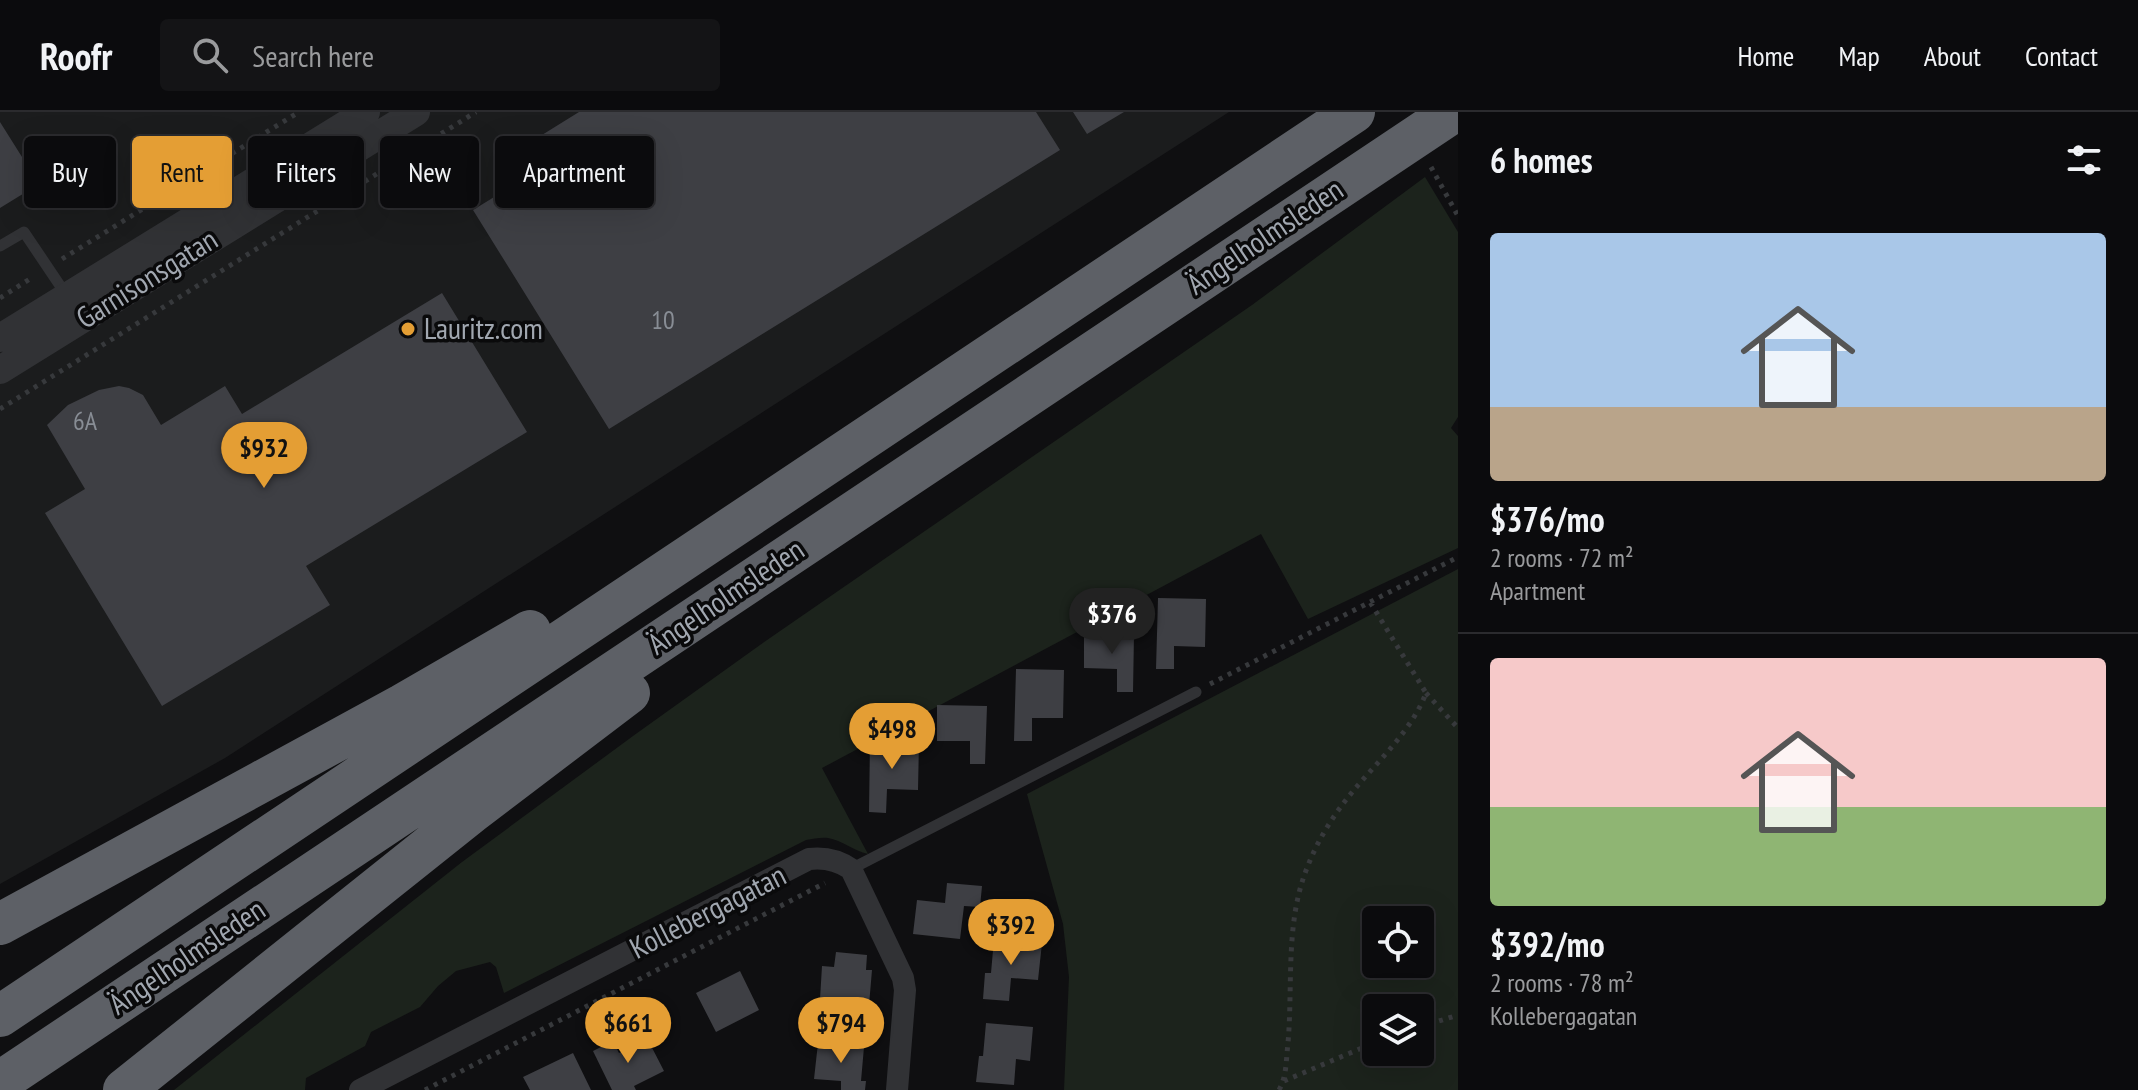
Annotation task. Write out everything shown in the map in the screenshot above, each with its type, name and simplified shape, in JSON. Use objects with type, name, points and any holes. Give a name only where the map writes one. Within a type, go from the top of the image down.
[{"type":"highway","name":"Ängelholmsleden","points":[[0,1016],[1354,112]]},
{"type":"highway","name":"Ängelholmsleden","points":[[0,1082],[1453,112]]},
{"type":"highway","points":[[124,1090],[471,813],[680,655],[825,558],[896,484]]},
{"type":"highway","points":[[0,924],[402,705],[586,598],[721,535]]},
{"type":"street","name":"Garnisonsgatan","points":[[0,338],[366,112]]},
{"type":"street","name":"Garnisonsgatan","points":[[0,370],[416,112]]},
{"type":"street","name":"Kollebergagatan","points":[[360,1090],[809,859],[832,859],[851,869]]},
{"type":"street","points":[[851,869],[903,978],[905,990],[897,1090]]},
{"type":"lane","points":[[0,246],[24,232],[67,297]]},
{"type":"lane","points":[[851,869],[1196,692]]},
{"type":"path","points":[[0,298],[299,112]]},
{"type":"path","points":[[0,409],[476,112]]},
{"type":"path","points":[[1431,167],[1458,216]]},
{"type":"path","points":[[1196,692],[1458,557]]},
{"type":"path","points":[[1370,602],[1426,693],[1458,728]]},
{"type":"path","points":[[1279,1090],[1284,1081],[1290,1021],[1291,948],[1297,902],[1306,869],[1327,825],[1387,753],[1421,706],[1426,693]]},
{"type":"path","points":[[425,1090],[851,869]]},
{"type":"path","points":[[1434,1023],[1458,1015]]},
{"type":"path","points":[[1284,1081],[1362,1048]]},
{"type":"shaded area","points":[[0,112],[1229,112],[225,758],[0,884]]},
{"type":"shaded area","points":[[1425,177],[1458,232],[1458,417],[1451,428],[1458,436],[1458,548],[1308,619],[1261,534],[822,768],[868,854],[833,839],[806,840],[504,993],[496,967],[490,962],[456,971],[420,1007],[371,1032],[365,1046],[306,1078],[305,1090],[174,1090],[462,862],[633,736],[1252,305]]},
{"type":"shaded area","points":[[1458,569],[1458,1090],[1064,1090],[1069,977],[1063,924],[1027,794]]},
{"type":"building","points":[[579,112],[1036,112],[1060,150],[609,429],[473,210],[495,197],[495,208],[654,208],[654,136],[540,136]]},
{"type":"building","points":[[1073,112],[1124,112],[1087,134]]},
{"type":"building","points":[[0,122],[24,160],[24,193],[0,208]]},
{"type":"building","points":[[442,293],[527,432],[306,566],[330,605],[162,706],[45,513],[85,489],[47,425],[68,405],[99,390],[119,386],[143,395],[161,425],[225,386],[242,414]]},
{"type":"building","points":[[1158,598],[1206,599],[1205,647],[1174,646],[1174,669],[1156,669]]},
{"type":"building","points":[[1084,633],[1134,634],[1133,692],[1117,692],[1117,669],[1084,668]]},
{"type":"building","points":[[1016,669],[1064,670],[1063,718],[1032,718],[1032,741],[1014,741]]},
{"type":"building","points":[[937,705],[987,706],[985,764],[970,764],[970,741],[937,741]]},
{"type":"building","points":[[870,741],[919,742],[918,790],[887,789],[886,813],[869,812]]},
{"type":"building","points":[[947,883],[982,886],[980,907],[964,906],[960,939],[913,934],[917,900],[945,903]]},
{"type":"building","points":[[994,939],[1042,943],[1038,980],[1011,978],[1009,1001],[983,999],[985,973],[991,973]]},
{"type":"building","points":[[836,952],[867,955],[866,970],[872,970],[868,1017],[836,1014],[835,1028],[811,1025],[812,1015],[819,1016],[822,966],[834,967]]},
{"type":"building","points":[[740,971],[759,1010],[716,1032],[696,993]]},
{"type":"building","points":[[986,1023],[1033,1027],[1030,1061],[1016,1059],[1014,1085],[976,1082],[979,1056],[983,1056]]},
{"type":"building","points":[[647,1038],[664,1071],[634,1086],[636,1090],[612,1090],[593,1051],[613,1041],[619,1053]]},
{"type":"building","points":[[818,1043],[864,1047],[861,1081],[866,1081],[865,1090],[841,1090],[841,1081],[814,1079]]},
{"type":"building","points":[[573,1053],[591,1090],[530,1090],[523,1077]]},
{"type":"place","name":"Lauritz.com","points":[[408,329]]}]
